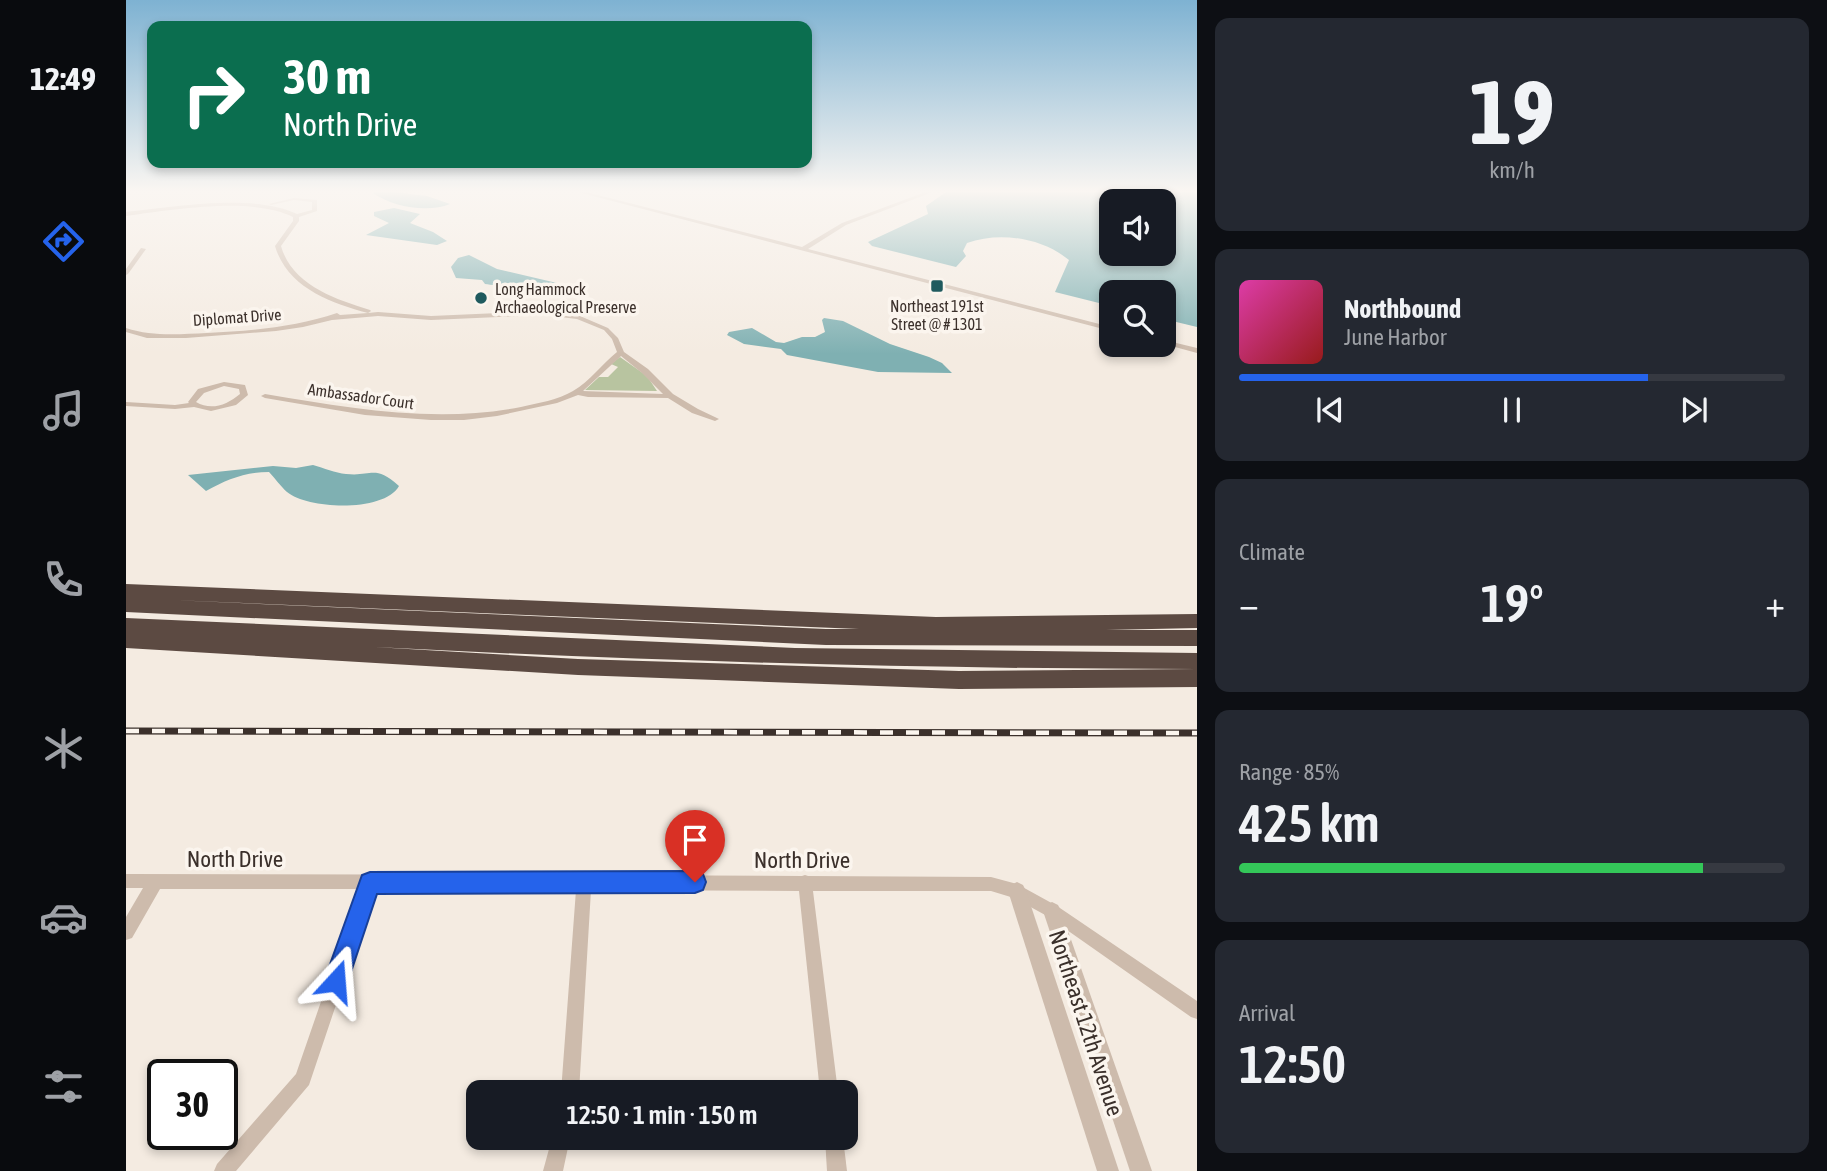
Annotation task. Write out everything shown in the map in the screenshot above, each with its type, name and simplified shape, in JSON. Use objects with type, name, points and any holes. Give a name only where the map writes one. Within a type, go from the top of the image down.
[{"type":"highway","points":[[126,591],[936,625],[1197,621]]},
{"type":"highway","points":[[126,605],[827,637],[1197,638]]},
{"type":"highway","points":[[126,626],[660,652],[1013,662],[1197,662]]},
{"type":"highway","points":[[126,640],[578,667],[945,680],[1197,678]]},
{"type":"street","points":[[279,245],[278,252],[301,281],[345,305],[378,314],[431,318],[509,313],[562,314],[594,322],[615,338],[621,353],[645,370],[670,396],[715,419]]},
{"type":"street","points":[[786,245],[1099,326]]},
{"type":"street","points":[[803,249],[809,245]]},
{"type":"street","points":[[126,273],[143,249]]},
{"type":"street","points":[[333,317],[345,305]]},
{"type":"street","name":"Diplomat Drive","points":[[126,330],[146,336],[165,337],[298,326],[333,317],[378,314]]},
{"type":"street","points":[[1176,345],[1197,351]]},
{"type":"street","name":"Ambassador Court","points":[[265,396],[415,419],[478,416],[516,410],[576,392],[621,353]]},
{"type":"street","points":[[126,404],[175,407],[194,405],[208,409],[226,406],[240,399],[245,390],[231,384],[216,386],[196,395],[194,405]]},
{"type":"street","name":"Ambassador Court","points":[[576,392],[588,395],[670,396]]},
{"type":"street","name":"North Drive","points":[[126,881],[991,884],[1017,891],[1052,911],[1197,1011]]},
{"type":"street","points":[[571,1080],[584,881]]},
{"type":"street","points":[[126,932],[155,882]]},
{"type":"street","points":[[224,1171],[303,1079],[370,883]]},
{"type":"street","points":[[805,883],[828,1080]]},
{"type":"street","name":"Northeast 12th Avenue","points":[[1017,891],[1108,1171]]},
{"type":"street","name":"Northeast 12th Avenue","points":[[1052,911],[1141,1171]]},
{"type":"street","points":[[553,1171],[558,1150]]},
{"type":"street","points":[[835,1150],[838,1171]]},
{"type":"green space","points":[[620,357],[647,376],[657,391],[585,390],[599,377],[608,377],[618,367],[611,364]]},
{"type":"water","points":[[871,245],[966,245],[963,251],[966,256],[956,267]]},
{"type":"water","points":[[1042,245],[1099,245],[1099,266],[1176,266],[1176,245],[1197,245],[1197,327],[1176,322],[1176,280],[1099,280],[1099,303],[1055,292],[1069,260]]},
{"type":"water","points":[[469,255],[497,269],[574,287],[556,293],[544,293],[485,284],[482,280],[456,278],[451,267],[458,258]]},
{"type":"water","points":[[822,320],[843,321],[890,344],[929,357],[942,363],[952,373],[878,372],[787,355],[781,349],[744,344],[727,335],[729,332],[752,328],[776,342],[784,343],[802,337],[815,337],[825,332]]},
{"type":"water","points":[[313,465],[346,474],[378,473],[399,486],[379,500],[346,506],[298,498],[287,492],[269,472],[236,477],[206,491],[188,475],[273,466],[296,468]]},
{"type":"railway","points":[[126,731],[1197,733]]},
{"type":"place","name":"Northeast 191st Street @ # 1301","points":[[937,286]]},
{"type":"place","name":"Long Hammock Archaeological Preserve","points":[[481,298]]},
{"type":"route","points":[[336,981],[370,883],[695,882]]}]
